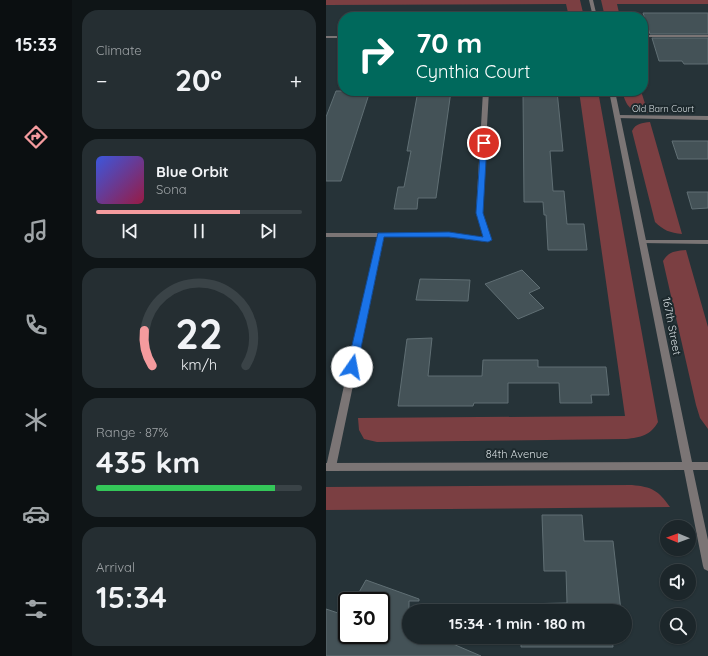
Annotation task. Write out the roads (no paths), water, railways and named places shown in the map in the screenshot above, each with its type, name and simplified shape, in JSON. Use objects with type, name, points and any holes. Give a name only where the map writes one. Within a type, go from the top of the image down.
[{"type":"street","points":[[591,0],[593,12]]},
{"type":"street","points":[[648,36],[708,36]]},
{"type":"street","points":[[326,38],[338,37]]},
{"type":"street","points":[[326,235],[449,235],[488,240],[480,213],[486,96]]},
{"type":"street","name":"167th Street","points":[[613,96],[708,566]]},
{"type":"street","name":"Old Barn Court","points":[[618,118],[708,118]]},
{"type":"street","points":[[328,467],[381,235]]},
{"type":"street","points":[[643,242],[708,242]]},
{"type":"street","name":"84th Avenue","points":[[328,467],[708,466]]}]
